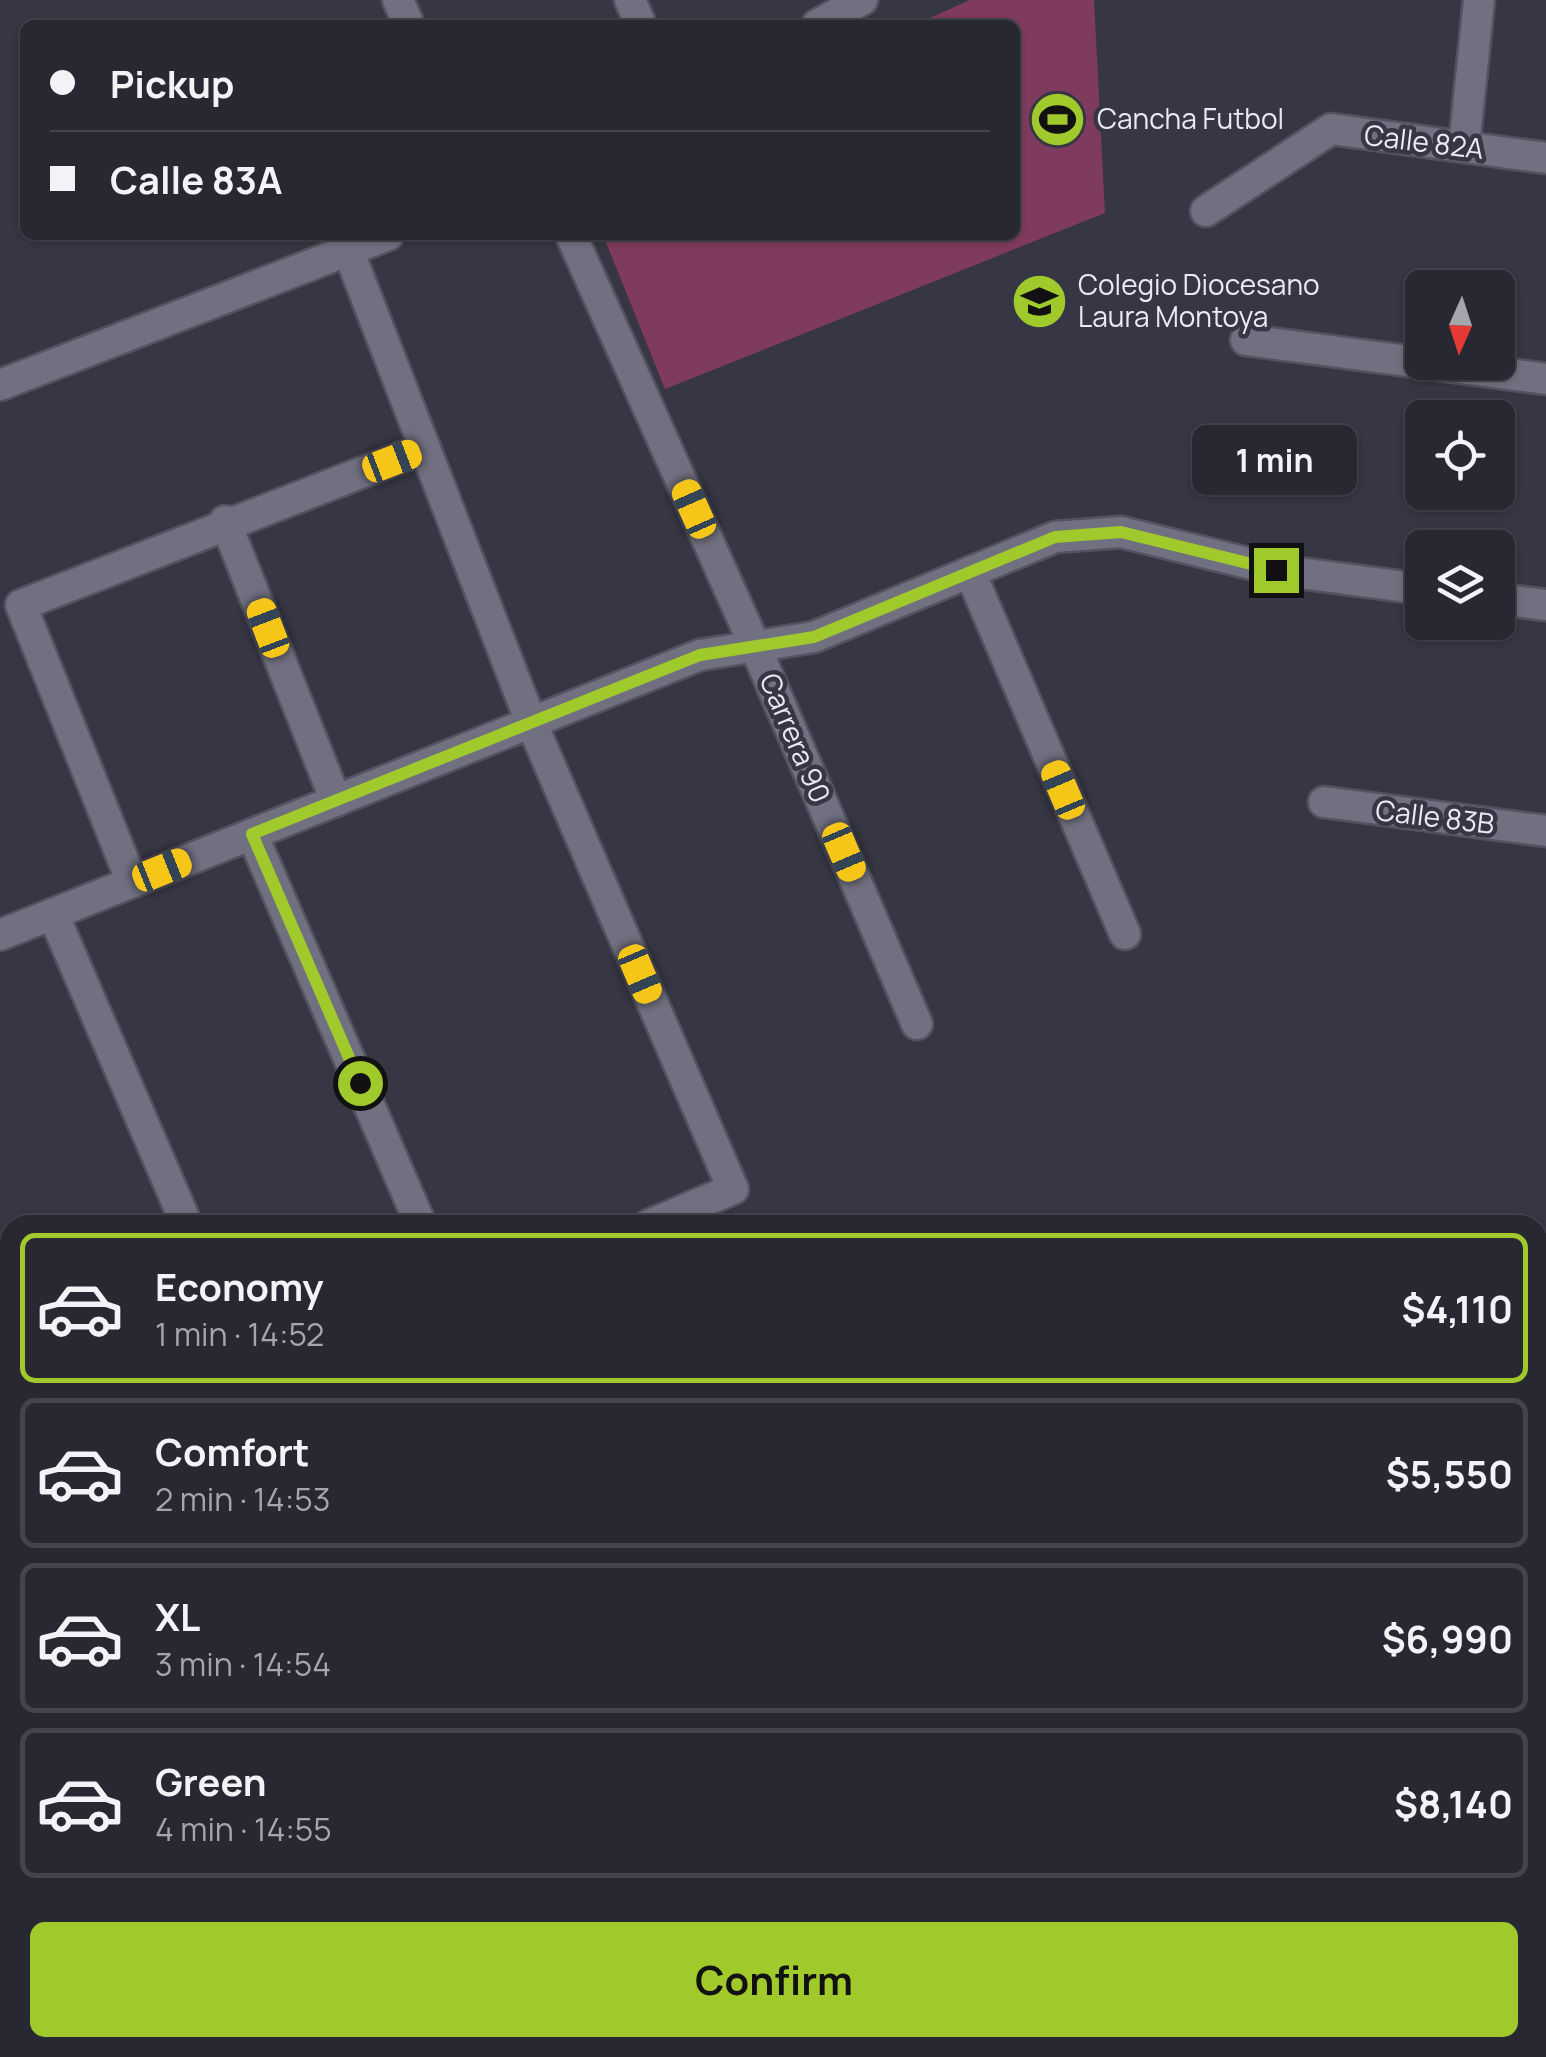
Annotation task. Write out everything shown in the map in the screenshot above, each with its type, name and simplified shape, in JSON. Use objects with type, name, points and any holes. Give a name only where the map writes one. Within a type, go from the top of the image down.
[{"type":"street","points":[[826,20],[862,0]]},
{"type":"street","points":[[1464,147],[1479,0]]},
{"type":"street","name":"Calle 82A","points":[[1206,211],[1331,130],[1546,158]]},
{"type":"street","points":[[0,386],[375,240]]},
{"type":"street","name":"Carrera 90","points":[[573,240],[755,646],[917,1024]]},
{"type":"street","points":[[348,250],[532,722],[733,1189],[672,1215]]},
{"type":"street","points":[[1246,340],[1546,380]]},
{"type":"street","points":[[132,882],[21,605],[425,448]]},
{"type":"street","points":[[226,523],[336,800]]},
{"type":"street","points":[[0,935],[700,655],[814,637],[1055,537],[1121,532],[1276,570],[1405,587]]},
{"type":"street","points":[[970,572],[1125,934]]},
{"type":"street","points":[[1515,601],[1546,605]]},
{"type":"street","name":"Calle 83B","points":[[1324,802],[1546,831]]},
{"type":"street","points":[[252,834],[417,1215]]},
{"type":"street","points":[[53,914],[183,1215]]},
{"type":"shaded area","name":"Cancha Futbol","points":[[970,0],[1094,0],[1105,213],[665,389],[605,240],[1020,240],[1020,20],[925,20]]},
{"type":"place","name":"Cancha Futbol","points":[[1058,119]]},
{"type":"place","name":"Colegio Diocesano Laura Montoya","points":[[1039,301]]},
{"type":"route","points":[[360,1083],[252,834],[700,655],[814,637],[1055,537],[1121,532],[1276,570]]}]
